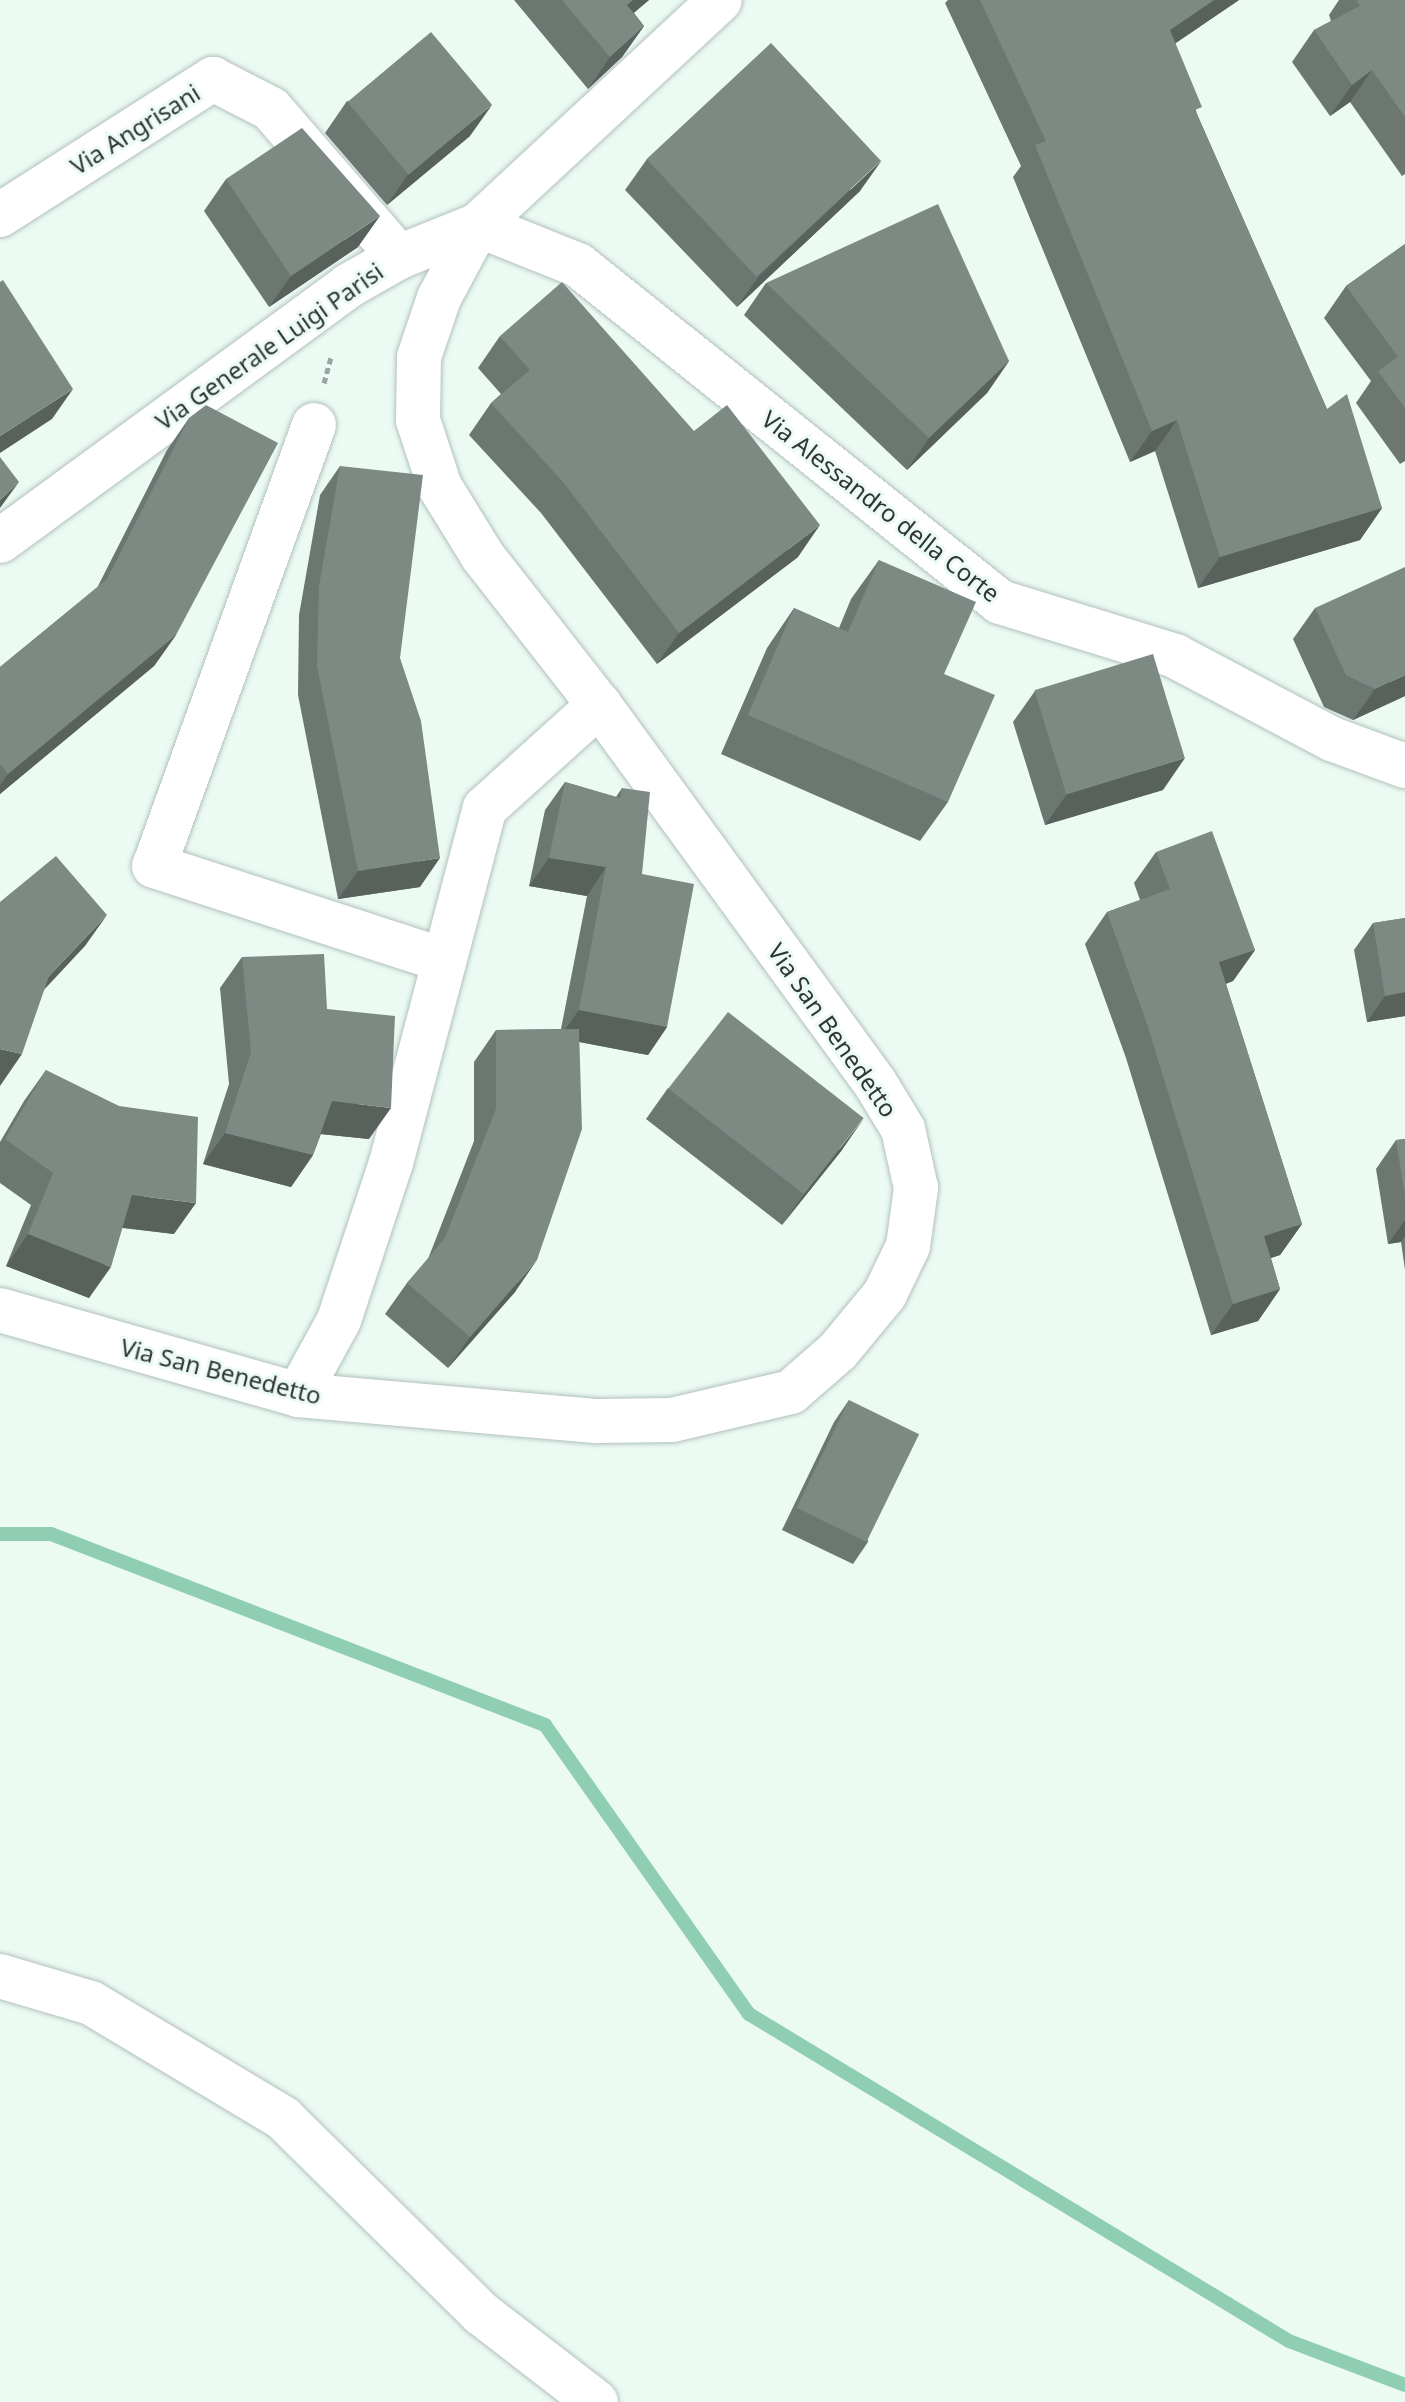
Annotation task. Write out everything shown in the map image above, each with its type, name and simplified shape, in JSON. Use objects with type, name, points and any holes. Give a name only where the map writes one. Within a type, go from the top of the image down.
[{"type":"street","name":"Via Generale Luigi Parisi","points":[[0,541],[231,369],[399,257],[478,225],[720,0]]},
{"type":"street","name":"Via Angrisani","points":[[0,215],[213,79],[271,109],[399,257]]},
{"type":"street","name":"Via San Benedetto","points":[[0,1310],[298,1395],[598,1421],[672,1420],[722,1411],[791,1392],[838,1351],[885,1294],[908,1246],[916,1188],[903,1129],[875,1083],[599,705],[536,629],[474,542],[440,487],[418,420],[419,357],[439,298],[478,225]]},
{"type":"street","name":"Via Alessandro della Corte","points":[[478,225],[578,265],[1000,602],[1175,656],[1332,739],[1405,766]]},
{"type":"street","points":[[314,425],[154,866],[444,960]]},
{"type":"street","points":[[298,1395],[343,1306],[391,1163],[485,808],[599,705]]},
{"type":"street","points":[[0,1976],[91,2003],[283,2118],[482,2314],[596,2402]]},
{"type":"building","points":[[562,0],[633,0],[627,5],[644,26],[610,57]]},
{"type":"building","points":[[980,0],[1214,0],[1170,30],[1202,107],[1195,110],[1327,409],[1347,394],[1382,508],[1220,557],[1177,420],[1152,431],[1035,145],[1046,141]]},
{"type":"building","points":[[1357,0],[1405,0],[1405,117],[1372,70],[1352,85],[1314,30],[1360,6]]},
{"type":"building","points":[[431,32],[492,105],[409,175],[348,102]]},
{"type":"building","points":[[771,43],[881,161],[756,277],[647,159]]},
{"type":"building","points":[[302,128],[380,216],[291,276],[226,179]]},
{"type":"building","points":[[938,204],[1009,361],[929,438],[766,283]]},
{"type":"building","points":[[1405,244],[1405,408],[1378,371],[1398,357],[1346,286]]},
{"type":"building","points":[[3,280],[73,389],[0,436],[0,282]]},
{"type":"building","points":[[562,282],[694,431],[727,405],[820,525],[679,633],[563,482],[491,403],[530,370],[500,336]]},
{"type":"building","points":[[206,405],[278,443],[176,635],[8,774],[0,764],[0,667],[107,579],[189,418]]},
{"type":"building","points":[[0,457],[19,482],[0,500]]},
{"type":"building","points":[[340,466],[423,475],[400,658],[421,721],[440,858],[358,871],[317,666],[319,586]]},
{"type":"building","points":[[879,560],[976,602],[944,674],[995,695],[948,802],[748,715],[794,608],[848,632]]},
{"type":"building","points":[[1405,567],[1405,675],[1375,689],[1346,675],[1315,608]]},
{"type":"building","points":[[1153,654],[1185,758],[1066,794],[1034,690]]},
{"type":"building","points":[[565,782],[620,798],[622,788],[650,792],[642,874],[694,884],[667,1027],[579,1010],[606,867],[549,858]]},
{"type":"building","points":[[1212,831],[1255,950],[1219,962],[1302,1224],[1264,1236],[1280,1289],[1233,1304],[1148,1027],[1107,912],[1170,889],[1156,852]]},
{"type":"building","points":[[56,856],[107,915],[49,976],[22,1054],[0,1049],[0,902]]},
{"type":"building","points":[[1405,918],[1405,992],[1385,996],[1373,923]]},
{"type":"building","points":[[324,954],[327,1009],[395,1016],[391,1108],[332,1101],[313,1155],[225,1133],[251,1052],[242,957]]},
{"type":"building","points":[[728,1012],[864,1118],[804,1194],[668,1088]]},
{"type":"building","points":[[579,1029],[582,1129],[537,1260],[470,1337],[407,1283],[445,1238],[496,1109],[496,1030]]},
{"type":"building","points":[[46,1070],[119,1106],[198,1117],[196,1203],[132,1195],[111,1267],[28,1234],[53,1173],[5,1139]]},
{"type":"building","points":[[1405,1139],[1405,1196],[1396,1140]]},
{"type":"building","points":[[849,1400],[919,1434],[867,1542],[796,1508]]},
{"type":"waterway","points":[[0,1534],[51,1534],[545,1725],[749,2014],[1289,2341],[1405,2385]]}]
